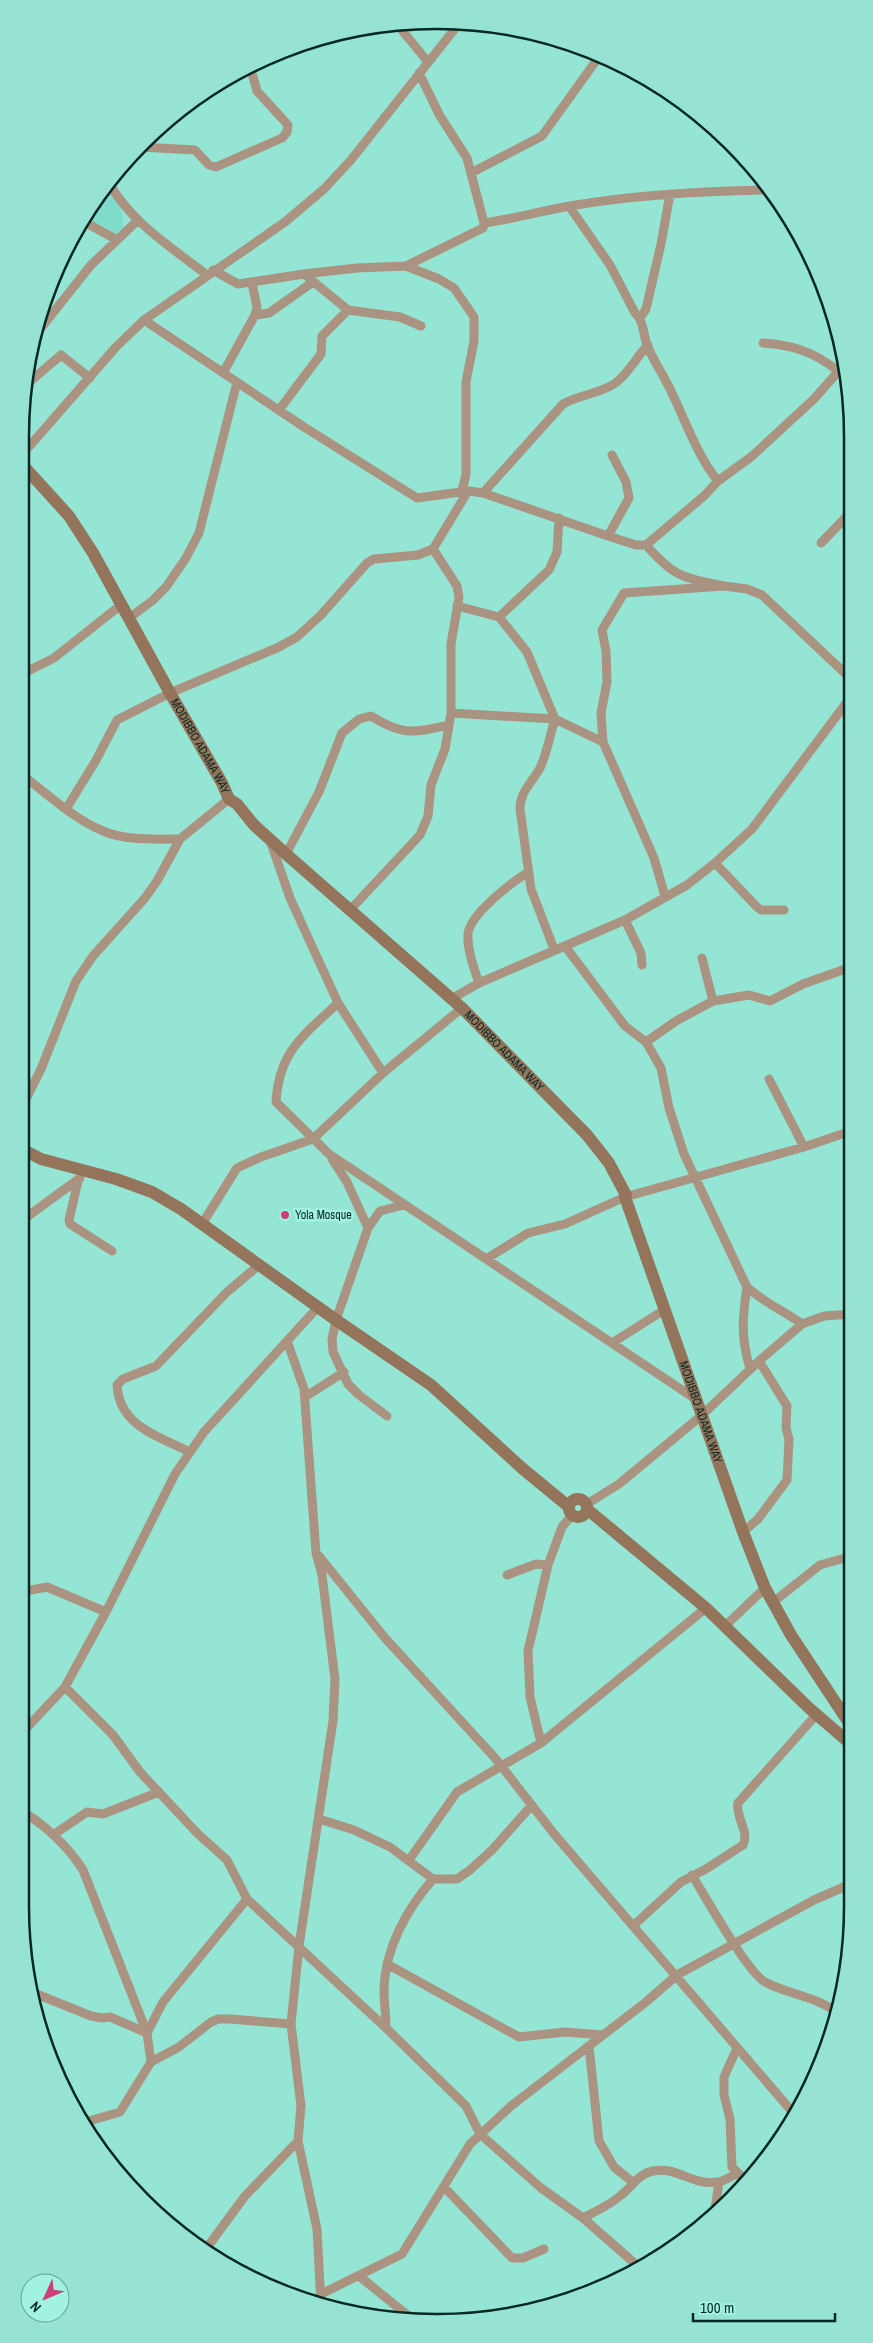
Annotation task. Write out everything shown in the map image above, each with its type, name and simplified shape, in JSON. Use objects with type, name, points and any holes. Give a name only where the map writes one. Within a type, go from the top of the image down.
[{"type":"main road","name":"MODIBBO ADAMA WAY","points":[[29,475],[69,516],[93,553],[222,783],[229,799],[237,804],[286,854],[462,1008],[587,1135],[609,1163],[626,1195],[624,1197],[743,1532],[765,1588],[772,1603],[819,1680],[844,1715]]},
{"type":"main road","points":[[29,1153],[82,1176],[152,1192],[202,1224],[431,1385],[549,1490],[612,1531],[706,1608],[816,1715],[844,1738]]},
{"type":"street","points":[[29,447],[116,347],[144,320],[210,272],[285,222],[324,189],[351,160],[454,30]]},
{"type":"street","points":[[402,31],[428,62]]},
{"type":"street","points":[[471,173],[542,136],[596,61]]},
{"type":"street","points":[[149,147],[195,150],[209,165],[216,167],[282,138],[287,132],[288,125],[257,91],[252,73]]},
{"type":"street","points":[[406,266],[483,228],[484,223],[467,158],[440,116],[419,73]]},
{"type":"street","points":[[112,189],[137,220],[210,272],[238,284],[357,268],[406,266],[439,279],[454,288],[474,317],[474,341],[466,382],[466,475],[462,490],[483,493],[636,545],[646,545],[704,496],[718,481],[751,457],[814,399],[839,372]]},
{"type":"street","points":[[484,223],[569,206],[670,194],[762,190]]},
{"type":"street","points":[[640,318],[646,309],[670,194]]},
{"type":"street","points":[[569,206],[610,265],[635,313],[640,318],[648,345],[692,437],[706,460],[708,469],[718,481]]},
{"type":"street","points":[[48,313],[91,264],[137,220]]},
{"type":"street","points":[[88,224],[117,240]]},
{"type":"street","points":[[304,274],[348,310],[400,317],[421,326]]},
{"type":"street","points":[[255,315],[269,314],[312,282]]},
{"type":"street","points":[[223,373],[255,315],[257,307],[252,283]]},
{"type":"street","points":[[279,410],[321,354],[322,336],[348,310]]},
{"type":"street","points":[[144,320],[416,498],[468,490]]},
{"type":"street","points":[[762,343],[801,348],[838,366]]},
{"type":"street","points":[[483,493],[563,404],[576,397],[598,392],[616,383],[648,345]]},
{"type":"street","points":[[33,379],[61,355],[90,378]]},
{"type":"street","points":[[129,618],[152,601],[166,587],[200,533],[237,382]]},
{"type":"street","points":[[608,536],[629,498],[626,482],[612,455]]},
{"type":"street","points":[[66,809],[95,762],[117,720],[170,693],[279,648],[297,637],[321,615],[367,563],[374,559],[418,554],[432,548],[468,490]]},
{"type":"street","points":[[499,617],[549,570],[557,552],[559,518]]},
{"type":"street","points":[[820,543],[844,518]]},
{"type":"street","points":[[646,545],[664,566],[683,578],[747,589],[762,595],[844,672]]},
{"type":"street","points":[[350,910],[420,835],[428,816],[431,785],[445,749],[451,713],[451,644],[460,596],[457,586],[432,548]]},
{"type":"street","points":[[666,896],[654,858],[603,742],[601,713],[607,682],[606,651],[602,630],[624,593],[724,586]]},
{"type":"street","points":[[29,670],[54,658],[122,604]]},
{"type":"street","points":[[457,606],[499,617],[527,652],[554,719],[540,768],[520,799],[527,873],[554,949]]},
{"type":"street","points":[[451,999],[479,983],[554,949],[625,920],[687,885],[715,863],[752,829],[844,706]]},
{"type":"street","points":[[451,713],[554,719],[603,742]]},
{"type":"street","points":[[286,854],[319,792],[338,741],[348,727],[360,719],[371,716],[401,732],[423,730],[449,724]]},
{"type":"street","points":[[29,780],[66,809],[102,831],[121,836],[180,840]]},
{"type":"street","points":[[29,1093],[41,1069],[76,981],[93,956],[146,898],[158,881],[180,840],[229,799]]},
{"type":"street","points":[[269,838],[290,898],[338,1003],[383,1072]]},
{"type":"street","points":[[715,863],[761,910],[784,910]]},
{"type":"street","points":[[479,983],[470,955],[468,933],[471,925],[506,886],[527,873]]},
{"type":"street","points":[[625,920],[641,953],[642,966]]},
{"type":"street","points":[[565,946],[625,1026],[646,1042],[661,1068],[676,1133],[695,1178],[747,1287],[760,1299],[779,1308],[802,1324]]},
{"type":"street","points":[[702,958],[713,1001]]},
{"type":"street","points":[[646,1042],[676,1021],[713,1001],[749,995],[770,1000],[803,984],[844,969]]},
{"type":"street","points":[[338,1003],[293,1046],[284,1062],[276,1090],[276,1102],[329,1154],[697,1400]]},
{"type":"street","points":[[202,1224],[237,1168],[261,1157],[312,1139],[383,1072],[462,1008]]},
{"type":"street","points":[[769,1079],[804,1147]]},
{"type":"street","points":[[486,1260],[528,1234],[565,1224],[624,1197],[804,1147],[844,1133]]},
{"type":"street","points":[[329,1154],[347,1182],[368,1228]]},
{"type":"street","points":[[29,1215],[82,1176]]},
{"type":"street","points":[[82,1176],[69,1220],[70,1224],[112,1251]]},
{"type":"street","points":[[387,1416],[359,1395],[348,1384],[333,1352],[332,1339],[336,1320],[368,1228],[380,1211],[404,1205]]},
{"type":"street","points":[[190,1452],[147,1431],[129,1418],[118,1399],[117,1385],[123,1379],[156,1366],[227,1292],[259,1265]]},
{"type":"street","points":[[747,1287],[742,1324],[743,1345],[750,1369]]},
{"type":"street","points":[[29,1725],[65,1687],[106,1612],[174,1474],[204,1432],[318,1307]]},
{"type":"street","points":[[612,1344],[664,1310]]},
{"type":"street","points":[[541,1742],[530,1697],[528,1651],[548,1565],[562,1527],[578,1508],[619,1484],[702,1416],[758,1361],[802,1324],[824,1316],[844,1315]]},
{"type":"street","points":[[287,1341],[304,1389],[316,1553],[322,1575],[335,1679],[333,1721],[299,1946],[292,2024],[301,2106],[298,2140],[317,2229],[321,2297]]},
{"type":"street","points":[[743,1532],[758,1519],[786,1480],[789,1439],[786,1428],[787,1406],[758,1361]]},
{"type":"street","points":[[305,1397],[344,1372]]},
{"type":"street","points":[[316,1553],[385,1638],[502,1767],[532,1805],[790,2110]]},
{"type":"street","points":[[772,1603],[820,1565],[844,1558]]},
{"type":"street","points":[[507,1575],[536,1564],[548,1565]]},
{"type":"street","points":[[29,1590],[47,1587],[106,1612]]},
{"type":"street","points":[[725,1626],[765,1588]]},
{"type":"street","points":[[409,1860],[457,1792],[502,1767],[541,1742],[706,1608]]},
{"type":"street","points":[[65,1687],[113,1735],[140,1772],[227,1860],[247,1899],[386,2028],[466,2106],[480,2134],[541,2188],[583,2218],[634,2263]]},
{"type":"street","points":[[634,1924],[681,1882],[706,1869],[743,1845],[745,1835],[736,1809],[738,1803],[816,1715]]},
{"type":"street","points":[[53,1835],[88,1812],[103,1814],[159,1792]]},
{"type":"street","points":[[319,1819],[354,1830],[390,1847],[433,1879],[457,1879],[492,1850],[532,1805]]},
{"type":"street","points":[[29,1817],[53,1835],[74,1855],[83,1870],[147,2034],[152,2062]]},
{"type":"street","points":[[692,1875],[734,1943],[764,1982],[826,2003],[831,2007]]},
{"type":"street","points":[[386,2028],[384,1989],[387,1964],[398,1930],[433,1879]]},
{"type":"street","points":[[319,2297],[402,2254],[470,2144],[511,2106],[604,2035],[677,1975],[814,1900],[844,1887]]},
{"type":"street","points":[[147,2034],[164,2002],[247,1899]]},
{"type":"street","points":[[387,1964],[519,2037],[565,2032],[604,2035]]},
{"type":"street","points":[[39,1995],[91,2016],[110,2017],[147,2034]]},
{"type":"street","points":[[90,2121],[120,2112],[152,2062],[179,2047],[218,2019],[292,2024]]},
{"type":"street","points":[[589,2046],[599,2141],[614,2167],[634,2183]]},
{"type":"street","points":[[737,2048],[724,2077],[724,2095],[730,2119],[732,2167],[742,2177]]},
{"type":"street","points":[[209,2245],[244,2196],[298,2140]]},
{"type":"street","points":[[583,2218],[620,2197],[642,2174],[670,2169],[697,2180],[719,2182],[738,2173]]},
{"type":"street","points":[[716,2203],[719,2182]]},
{"type":"street","points":[[444,2187],[512,2258],[523,2258],[544,2249]]},
{"type":"street","points":[[358,2276],[404,2313]]},
{"type":"shaded area","points":[[117,187],[124,229],[117,236],[101,224],[98,227],[90,221],[113,188]]},
{"type":"place","name":"Yola Mosque","points":[[285,1215]]}]
